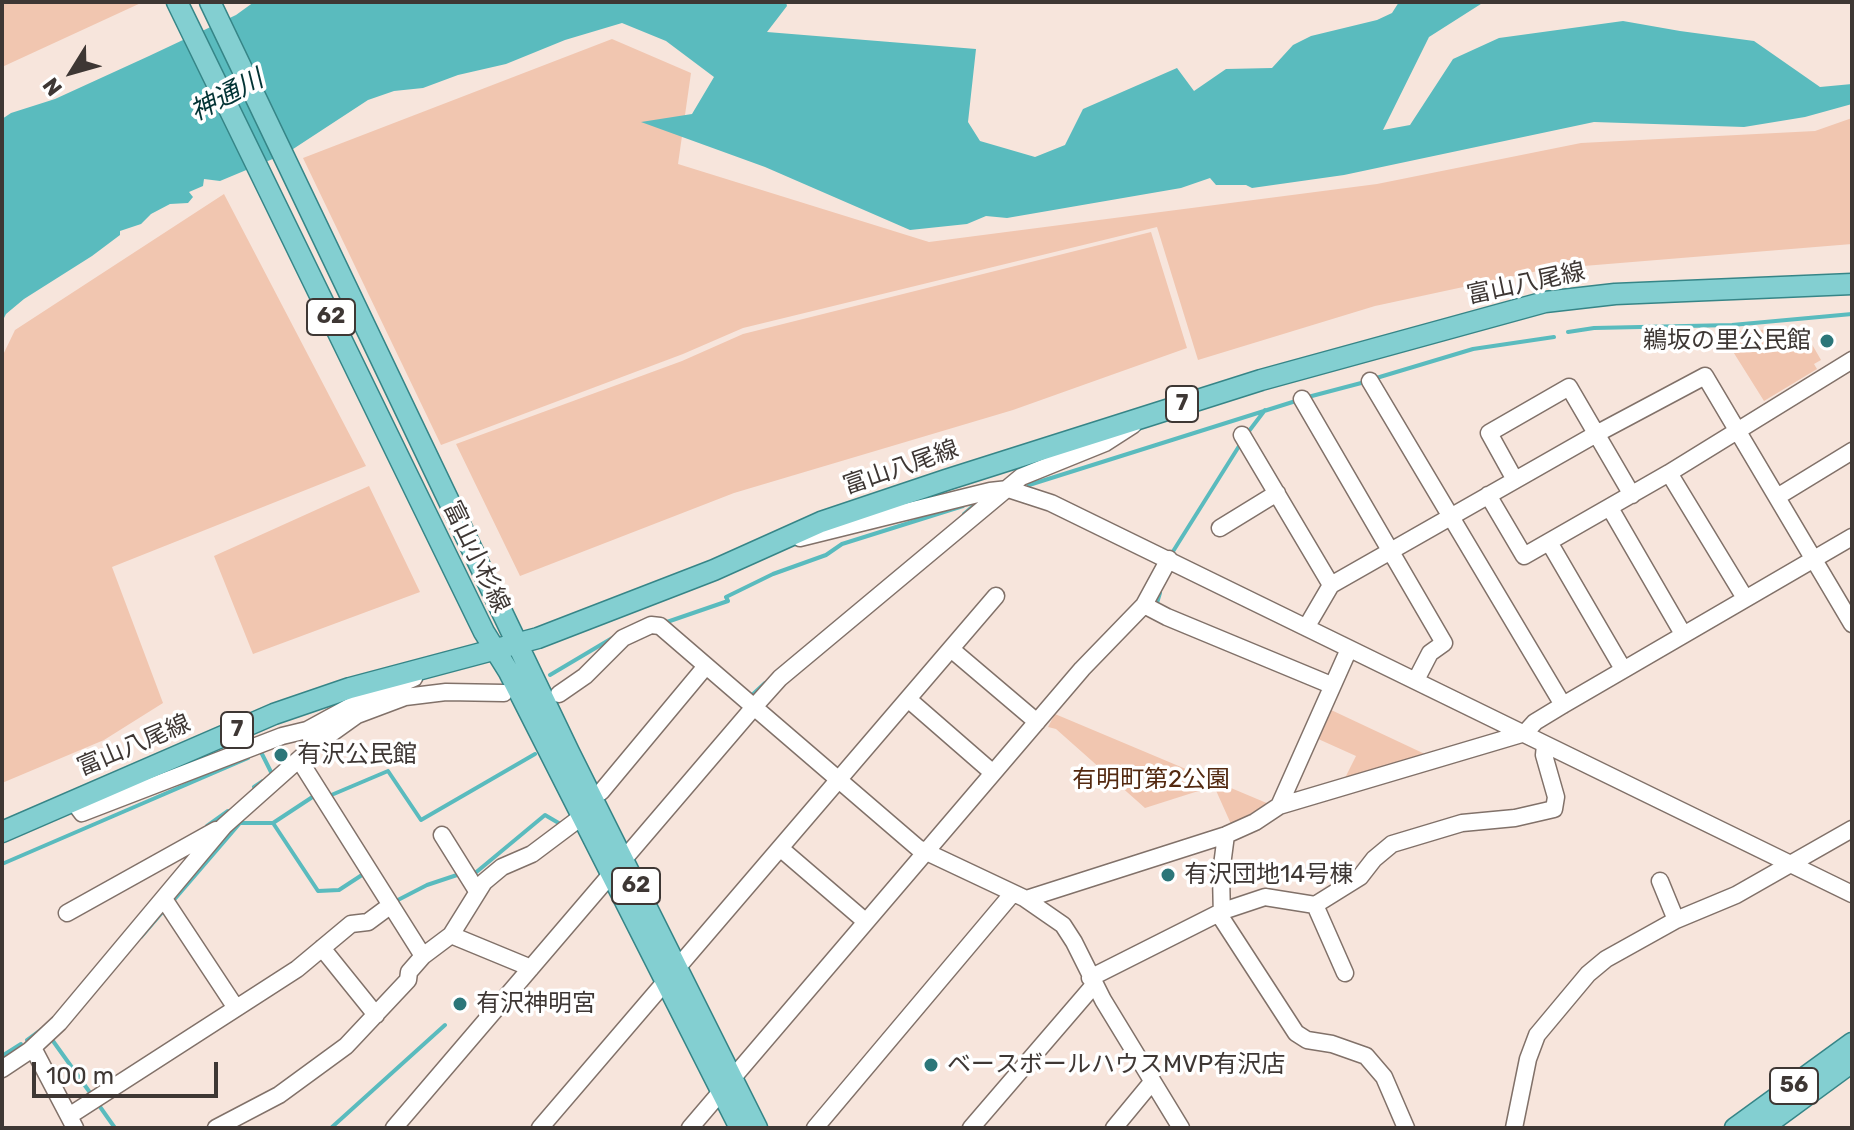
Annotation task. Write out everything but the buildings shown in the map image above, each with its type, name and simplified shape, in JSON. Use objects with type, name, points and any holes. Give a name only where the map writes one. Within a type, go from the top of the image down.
[{"type":"main road","name":"富山小杉線","points":[[177,2],[489,641],[618,867]]},
{"type":"main road","name":"富山小杉線","points":[[210,2],[519,643],[618,867],[727,1083],[757,1128]]},
{"type":"main road","name":"富山八尾線","points":[[2,832],[274,714],[350,688],[454,659],[489,641],[519,643],[714,570],[821,522],[1261,380],[1545,302],[1615,294],[1852,284]]},
{"type":"main road","name":"56","points":[[1735,1128],[1852,1043]]},
{"type":"main road","name":"56","points":[[1762,1128],[1852,1062]]},
{"type":"main road","name":"富山小杉線","points":[[727,1083],[740,1128]]},
{"type":"street","points":[[1488,495],[1524,556],[1669,473],[1852,360]]},
{"type":"street","points":[[1307,626],[1331,585],[1598,433],[1705,376],[1852,624]]},
{"type":"street","points":[[1370,381],[1563,705]]},
{"type":"street","points":[[1515,480],[1489,433],[1569,387],[1632,495]]},
{"type":"street","points":[[1302,399],[1444,643],[1430,653],[1416,680]]},
{"type":"street","points":[[394,1128],[780,678],[1021,477],[1105,443],[1153,413]]},
{"type":"street","points":[[1242,435],[1331,585]]},
{"type":"street","points":[[1777,497],[1852,451]]},
{"type":"street","points":[[1669,473],[1745,598]]},
{"type":"street","points":[[774,545],[958,497],[1008,489],[1051,503],[1169,559],[1852,894]]},
{"type":"street","points":[[1220,528],[1277,493]]},
{"type":"street","points":[[1610,508],[1683,634]]},
{"type":"street","points":[[815,1128],[1020,896],[1226,835],[1255,822],[1279,806],[1525,733],[1535,722],[1623,669],[1852,537]]},
{"type":"street","points":[[1549,542],[1623,669]]},
{"type":"street","points":[[690,1128],[1082,669],[1144,605],[1169,559]]},
{"type":"street","points":[[540,1128],[996,596]]},
{"type":"street","points":[[1144,605],[1331,685]]},
{"type":"street","points":[[559,694],[585,676],[623,638],[651,625],[660,626],[918,848],[1020,896],[1063,925],[1092,982],[1181,1128]]},
{"type":"street","points":[[951,649],[1037,722]]},
{"type":"street","points":[[1279,806],[1349,649]]},
{"type":"street","points":[[2,1069],[33,1048],[59,1023],[224,826],[300,761],[311,737],[353,705],[454,659]]},
{"type":"street","points":[[601,792],[706,666]]},
{"type":"street","points":[[73,801],[82,813],[282,736],[311,737],[405,697],[446,692],[504,693]]},
{"type":"street","points":[[908,699],[993,773]]},
{"type":"street","points":[[971,1128],[1092,982],[1223,911],[1265,897],[1315,905],[1360,877],[1374,859],[1392,844],[1462,823],[1515,818],[1554,809],[1556,797],[1544,755],[1545,745]]},
{"type":"street","points":[[300,761],[423,956]]},
{"type":"street","points":[[216,1128],[279,1095],[346,1046],[408,980],[409,972],[423,956],[451,935],[477,891],[502,867],[532,854],[576,821]]},
{"type":"street","points":[[67,913],[224,826]]},
{"type":"street","points":[[1514,1128],[1528,1059],[1537,1035],[1588,974],[1606,959],[1676,920],[1736,895],[1852,829]]},
{"type":"street","points":[[442,835],[477,891]]},
{"type":"street","points":[[1226,835],[1221,873],[1222,919],[1296,1033],[1307,1040],[1340,1046],[1366,1056],[1384,1077],[1406,1128]]},
{"type":"street","points":[[780,848],[865,921]]},
{"type":"street","points":[[1660,881],[1676,920]]},
{"type":"street","points":[[164,899],[236,1008]]},
{"type":"street","points":[[33,1048],[72,1122],[297,969],[351,924],[368,922],[391,905]]},
{"type":"street","points":[[1315,905],[1345,973]]},
{"type":"street","points":[[451,935],[531,968]]},
{"type":"street","points":[[322,948],[376,1015]]},
{"type":"street","points":[[1114,1128],[1152,1082]]},
{"type":"green space","points":[[2,2],[143,2],[2,67]]},
{"type":"green space","points":[[612,39],[691,73],[678,164],[929,242],[1377,184],[1581,143],[1815,131],[1852,118],[1852,244],[1547,269],[1375,306],[1198,360],[1157,227],[743,328],[683,354],[441,445],[303,158]]},
{"type":"green space","points":[[224,194],[366,466],[112,567],[163,703],[104,740],[2,783],[2,357],[15,330]]},
{"type":"green space","points":[[1151,232],[1187,348],[1013,410],[734,493],[520,576],[456,444],[682,361],[743,334]]},
{"type":"green space","points":[[1802,327],[1821,360],[1814,364],[1817,369],[1764,401],[1732,350],[1724,353],[1714,333]]},
{"type":"green space","points":[[369,486],[420,592],[253,654],[214,556]]},
{"type":"green space","points":[[1329,709],[1427,755],[1345,778],[1356,756],[1316,738]]},
{"type":"green space","name":"有明町第2公園","points":[[1055,714],[1269,804],[1231,824],[1214,786],[1145,808],[1056,729],[1048,727]]},
{"type":"water","name":"神通川","points":[[254,2],[786,2],[787,6],[767,32],[976,49],[968,122],[980,141],[1035,157],[1065,145],[1083,109],[1177,68],[1194,91],[1226,69],[1272,68],[1293,45],[1311,36],[1377,20],[1392,13],[1399,2],[1484,2],[1429,37],[1383,130],[1410,125],[1453,59],[1499,38],[1623,21],[1754,41],[1820,87],[1852,84],[1852,104],[1805,117],[1744,127],[1594,122],[1344,175],[1252,188],[1246,185],[1216,185],[1210,178],[1181,188],[1007,218],[986,216],[967,224],[910,230],[765,167],[641,122],[692,114],[714,77],[666,41],[622,23],[565,40],[506,64],[368,100],[287,153],[220,181],[204,179],[203,186],[189,192],[193,197],[188,203],[170,204],[151,214],[141,224],[120,231],[120,235],[92,256],[24,299],[6,314],[2,322],[2,119],[11,113],[55,99],[149,56],[236,15]]},
{"type":"waterway","points":[[1568,332],[1594,328],[1732,325],[1852,314]]},
{"type":"waterway","points":[[1373,379],[1473,349],[1554,337]]},
{"type":"waterway","points":[[1308,397],[1365,382]]},
{"type":"waterway","points":[[1029,485],[1299,400]]},
{"type":"waterway","points":[[1246,435],[1265,410]]},
{"type":"waterway","points":[[1172,553],[1241,443]]},
{"type":"waterway","points":[[964,514],[980,500]]},
{"type":"waterway","points":[[664,623],[728,601],[726,597],[773,574],[826,555],[842,544],[963,506]]},
{"type":"waterway","points":[[1157,603],[1160,593]]},
{"type":"waterway","points":[[550,675],[614,637]]},
{"type":"waterway","points":[[751,696],[765,683]]},
{"type":"waterway","points":[[265,750],[261,752],[272,774],[270,776]]},
{"type":"waterway","points":[[329,796],[388,771],[421,820],[535,754]]},
{"type":"waterway","points":[[2,864],[248,758]]},
{"type":"waterway","points":[[254,787],[263,781]]},
{"type":"waterway","points":[[173,901],[240,823],[273,823],[314,796]]},
{"type":"waterway","points":[[207,826],[228,811]]},
{"type":"waterway","points":[[474,874],[545,815],[562,825]]},
{"type":"waterway","points":[[273,823],[318,891],[339,890],[365,873]]},
{"type":"waterway","points":[[396,901],[427,885],[460,874]]},
{"type":"waterway","points":[[141,937],[165,909]]},
{"type":"waterway","points":[[331,1128],[445,1025]]},
{"type":"waterway","points":[[27,1040],[42,1029]]},
{"type":"waterway","points":[[53,1041],[91,1094]]},
{"type":"waterway","points":[[2,1056],[21,1044]]},
{"type":"waterway","points":[[98,1104],[115,1128]]},
{"type":"place","name":"鵜坂の里公民館","points":[[1827,341]]},
{"type":"place","name":"有沢公民館","points":[[281,755]]},
{"type":"place","name":"有沢団地14号棟","points":[[1168,875]]},
{"type":"place","name":"有沢神明宮","points":[[460,1004]]},
{"type":"place","name":"ベースボールハウスMVP有沢店","points":[[931,1065]]}]
